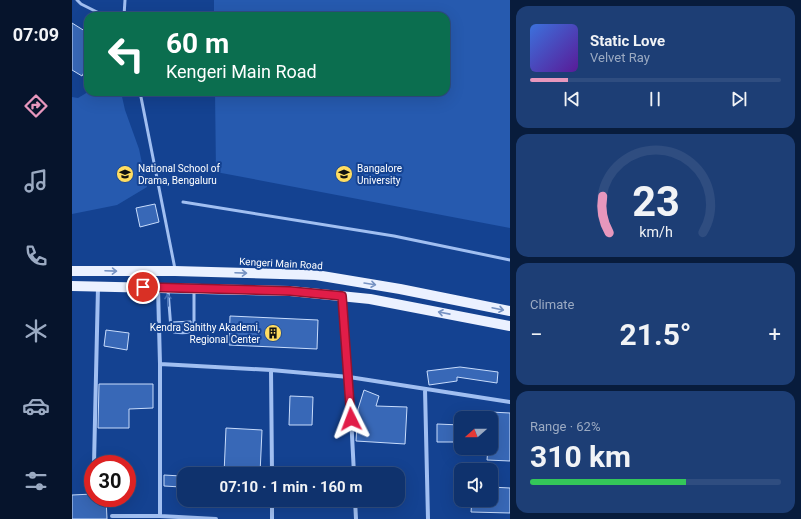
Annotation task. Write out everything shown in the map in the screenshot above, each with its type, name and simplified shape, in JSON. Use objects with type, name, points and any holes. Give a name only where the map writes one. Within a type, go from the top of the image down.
[{"type":"main road","name":"Kengeri Main Road","points":[[72,271],[175,271],[316,275],[400,288],[510,311]]},
{"type":"main road","points":[[72,286],[290,291],[378,300],[510,326]]},
{"type":"street","points":[[94,455],[98,287]]},
{"type":"street","points":[[160,516],[160,364],[163,288]]},
{"type":"street","points":[[342,296],[349,377],[354,467]]},
{"type":"street","points":[[160,364],[271,370],[349,377],[510,402]]},
{"type":"street","points":[[271,370],[272,467]]},
{"type":"street","points":[[425,389],[428,519]]},
{"type":"street","points":[[272,507],[272,519]]},
{"type":"street","points":[[355,507],[356,519]]},
{"type":"street","points":[[112,516],[160,516],[216,519]]},
{"type":"lane","points":[[77,0],[81,4],[97,12]]},
{"type":"lane","points":[[124,12],[125,0]]},
{"type":"lane","points":[[141,96],[175,271]]},
{"type":"lane","points":[[183,202],[394,236],[510,260]]},
{"type":"lane","points":[[163,288],[172,330],[176,332],[189,332],[194,329],[194,288]]},
{"type":"shaded area","points":[[214,0],[510,0],[510,228],[216,172],[215,96],[450,96],[450,12],[214,12]]},
{"type":"shaded area","points":[[84,94],[84,96],[122,96],[125,110],[139,149],[147,187],[117,205],[72,214],[72,97],[78,98]]},
{"type":"building","points":[[72,23],[84,30],[84,72],[82,76],[72,70]]},
{"type":"building","points":[[155,204],[159,222],[140,227],[136,208]]},
{"type":"building","name":"Kendra Sahithy Akademi, Regional Center","points":[[230,316],[318,320],[317,349],[229,345]]},
{"type":"building","points":[[191,321],[191,328],[189,329],[179,330],[174,328],[173,322]]},
{"type":"building","points":[[106,330],[129,333],[127,350],[104,346]]},
{"type":"building","points":[[460,367],[498,372],[497,383],[457,377],[457,381],[429,385],[427,371]]},
{"type":"building","points":[[99,384],[153,384],[153,408],[129,409],[129,428],[98,428]]},
{"type":"building","points":[[364,390],[379,396],[376,406],[407,407],[405,444],[356,441],[358,409]]},
{"type":"building","points":[[290,396],[313,397],[312,425],[289,425]]},
{"type":"building","points":[[498,412],[510,413],[510,461],[487,460],[487,455],[498,455]]},
{"type":"building","points":[[437,424],[454,425],[454,442],[437,442]]},
{"type":"building","points":[[226,428],[262,430],[260,467],[224,467]]},
{"type":"building","points":[[164,475],[177,476],[177,487],[164,486]]},
{"type":"building","points":[[498,487],[510,488],[510,513],[471,512],[471,507],[498,507]]},
{"type":"building","points":[[84,494],[84,507],[106,507],[107,519],[72,519],[72,495]]},
{"type":"place","name":"National School of Drama, Bengaluru","points":[[125,174]]},
{"type":"place","name":"Bangalore University","points":[[344,174]]},
{"type":"place","name":"Kendra Sahithy Akademi, Regional Center","points":[[273,333]]},
{"type":"route","points":[[143,287],[290,291],[342,296],[351,419]]}]
